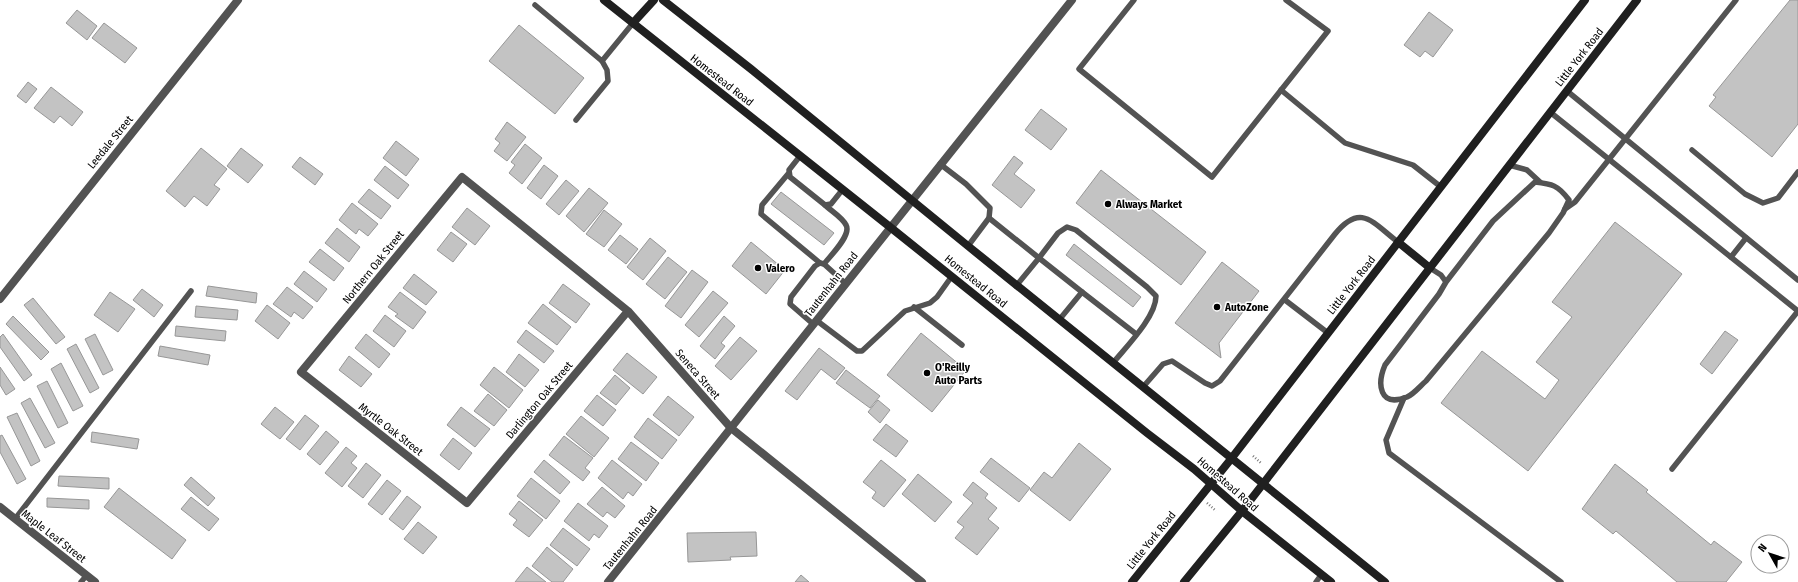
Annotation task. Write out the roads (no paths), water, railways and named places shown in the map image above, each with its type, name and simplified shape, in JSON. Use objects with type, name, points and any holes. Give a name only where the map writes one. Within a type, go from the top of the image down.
[{"type":"main road","name":"Homestead Road","points":[[604,0],[1211,483],[1242,511],[1331,582]]},
{"type":"main road","points":[[633,24],[654,0]]},
{"type":"main road","name":"Homestead Road","points":[[663,0],[751,69],[1016,286],[1385,582]]},
{"type":"main road","name":"Little York Road","points":[[1132,582],[1231,459],[1585,0]]},
{"type":"main road","name":"Little York Road","points":[[1184,582],[1242,511],[1637,0]]},
{"type":"main road","points":[[1398,242],[1430,268]]},
{"type":"street","name":"Leedale Street","points":[[0,299],[238,0]]},
{"type":"street","name":"Tautenhahn Road","points":[[608,582],[911,200],[1072,0]]},
{"type":"street","name":"Seneca Street","points":[[462,177],[628,312],[731,428],[922,582]]},
{"type":"street","name":"Northern Oak Street","points":[[301,372],[462,177]]},
{"type":"street","name":"Darlington Oak Street","points":[[467,504],[628,312]]},
{"type":"street","name":"Myrtle Oak Street","points":[[301,372],[467,504]]},
{"type":"street","name":"Maple Leaf Street","points":[[0,507],[95,582]]},
{"type":"lane","points":[[1134,0],[1079,69],[1212,177],[1328,31],[1286,0]]},
{"type":"lane","points":[[1565,209],[1568,200],[1561,190],[1551,183],[1535,182],[1530,185],[1493,221],[1385,365],[1381,376],[1380,389],[1387,398],[1395,400],[1408,397],[1431,375],[1523,265],[1565,209],[1575,202],[1736,0]]},
{"type":"lane","points":[[535,5],[602,61],[607,70],[608,81],[576,120]]},
{"type":"lane","points":[[602,61],[633,24]]},
{"type":"lane","points":[[1281,90],[1345,143],[1413,165],[1441,187]]},
{"type":"lane","points":[[1566,91],[1798,280]]},
{"type":"lane","points":[[1550,112],[1798,311],[1672,469]]},
{"type":"lane","points":[[1692,150],[1745,194],[1763,202],[1778,198],[1798,172]]},
{"type":"lane","points":[[800,156],[788,174],[762,205],[761,214],[845,283]]},
{"type":"lane","points":[[940,164],[966,184],[990,208],[989,218],[968,246]]},
{"type":"lane","points":[[1509,165],[1527,170],[1540,182]]},
{"type":"lane","points":[[788,174],[825,205],[846,225],[847,230],[846,237],[822,264],[815,266],[791,297],[790,304],[857,351],[862,351],[905,312],[914,307],[930,303],[937,297],[952,276]]},
{"type":"lane","points":[[825,205],[831,204],[843,189]]},
{"type":"lane","points":[[1143,387],[1163,364],[1172,361],[1205,383],[1212,386],[1216,384],[1285,300],[1341,227],[1352,218],[1358,216],[1364,217],[1398,242]]},
{"type":"lane","points":[[989,218],[1136,334]]},
{"type":"lane","points":[[1016,286],[1058,233],[1067,227],[1076,230],[1147,287],[1156,296],[1156,304],[1136,334],[1113,364]]},
{"type":"lane","points":[[1731,257],[1746,238]]},
{"type":"lane","points":[[1430,268],[1441,276],[1446,282]]},
{"type":"lane","points":[[15,519],[191,291]]},
{"type":"lane","points":[[1059,320],[1082,292]]},
{"type":"lane","points":[[1285,300],[1328,332]]},
{"type":"lane","points":[[914,307],[962,345]]},
{"type":"lane","points":[[1404,398],[1386,440],[1389,453],[1561,582]]},
{"type":"lane","points":[[1316,582],[1322,574]]},
{"type":"lane","points":[[81,582],[87,575]]},
{"type":"place","name":"Always Market","points":[[1108,204]]},
{"type":"place","name":"Valero","points":[[758,268]]},
{"type":"place","name":"AutoZone","points":[[1217,307]]},
{"type":"place","name":"O'Reilly Auto Parts","points":[[927,373]]}]
